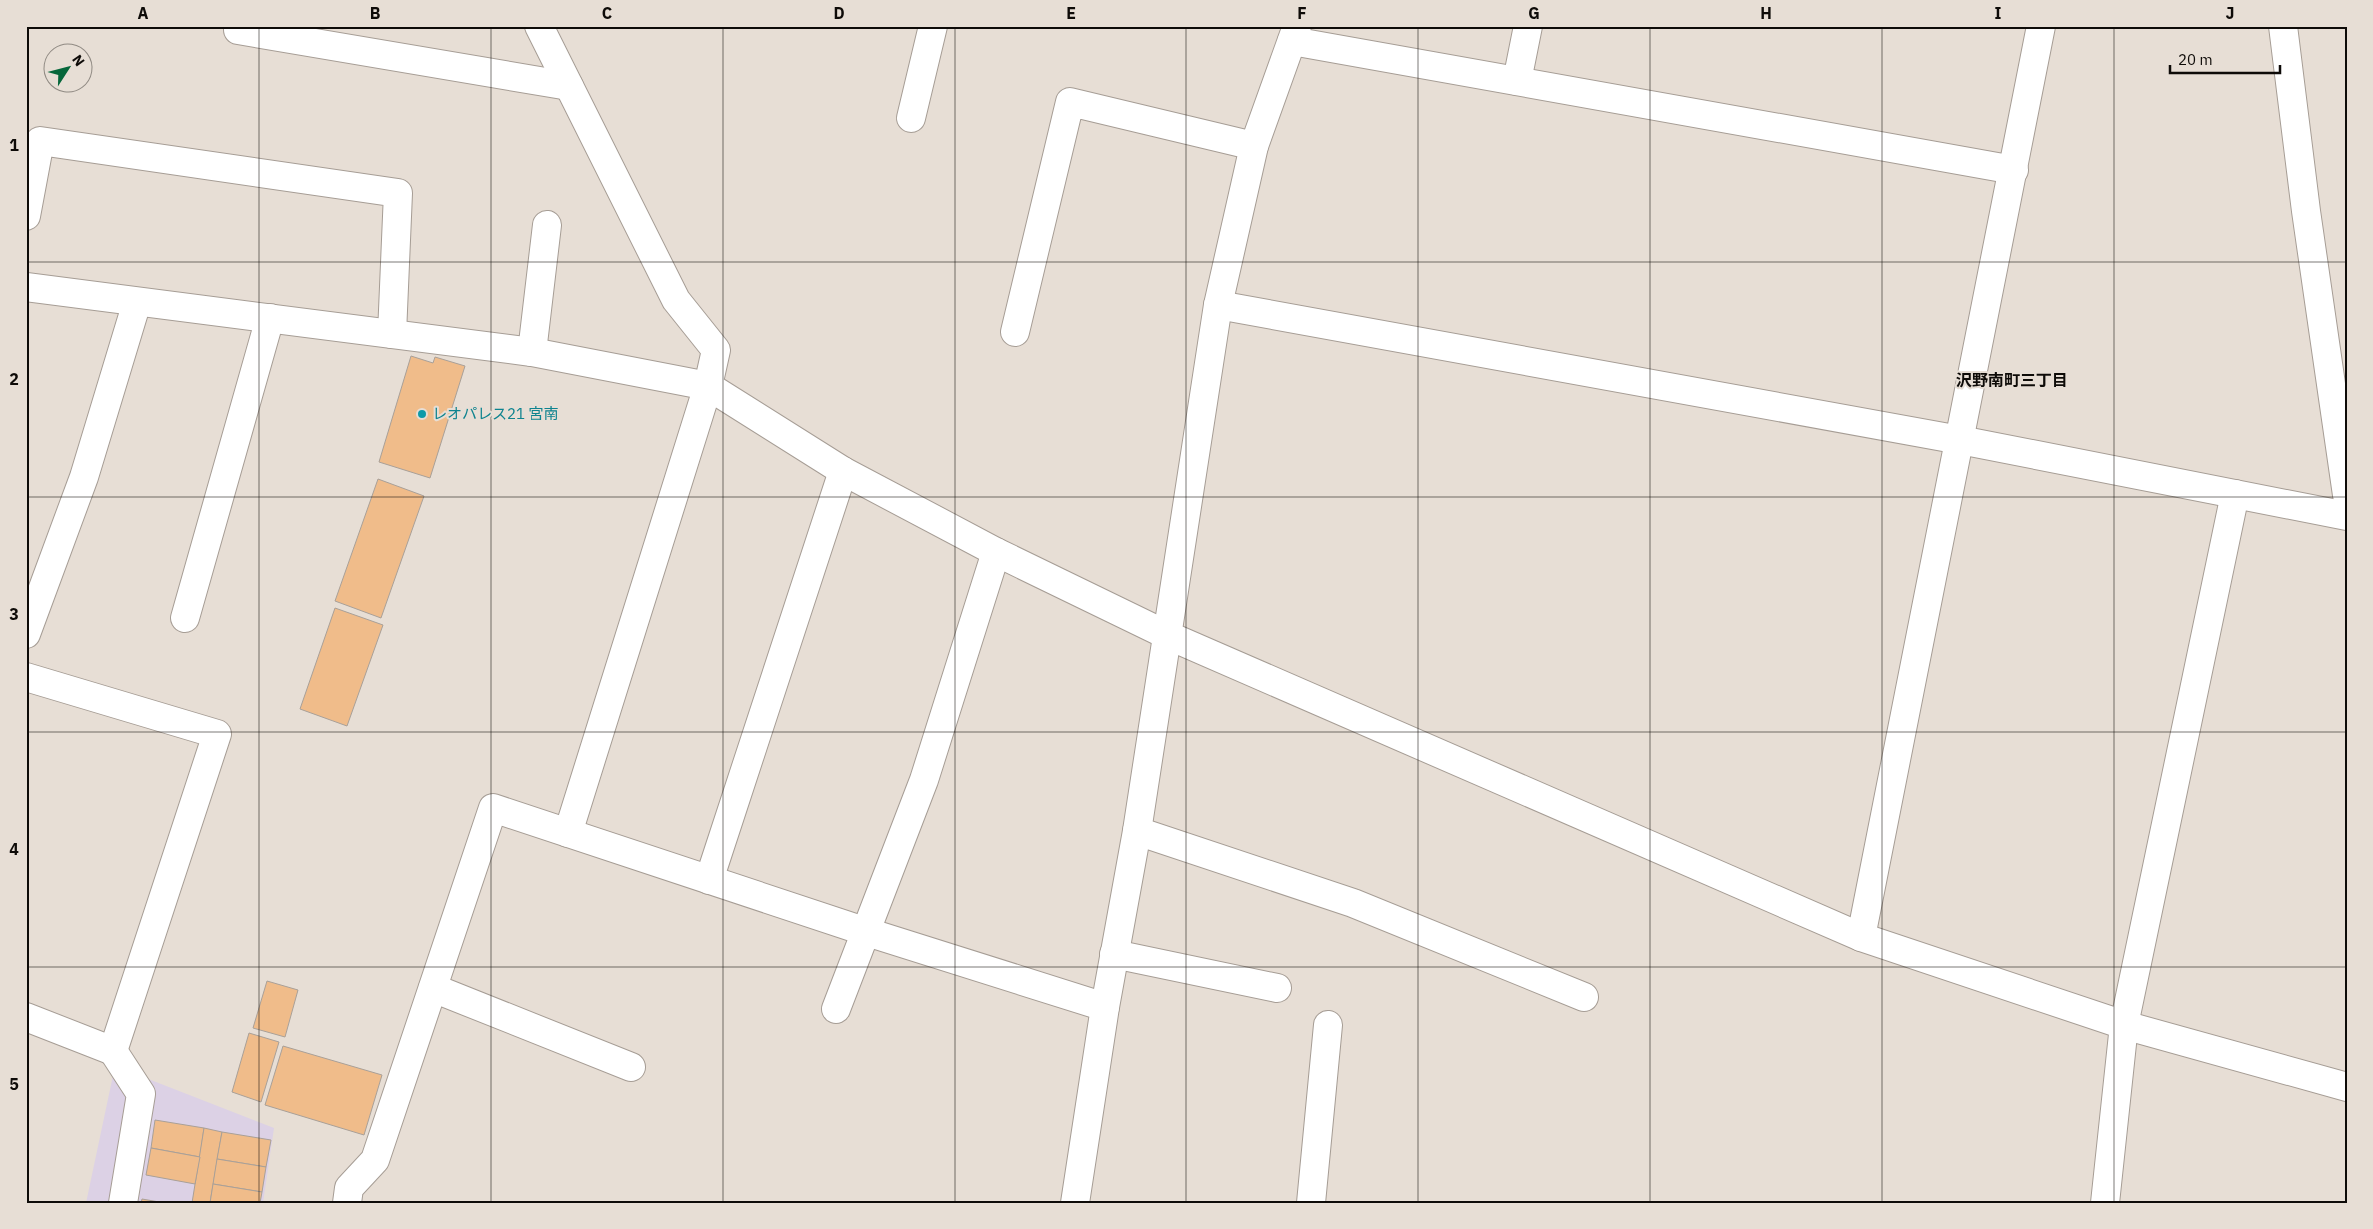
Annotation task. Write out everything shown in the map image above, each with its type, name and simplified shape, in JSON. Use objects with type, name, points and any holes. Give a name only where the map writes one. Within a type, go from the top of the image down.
[{"type":"street","points":[[238,26],[238,30],[569,86]]},
{"type":"street","points":[[539,26],[676,300],[716,350],[708,386],[568,833]]},
{"type":"street","points":[[911,118],[933,26]]},
{"type":"street","points":[[1517,81],[1528,26]]},
{"type":"street","points":[[1861,937],[2041,26]]},
{"type":"street","points":[[2283,26],[2306,211],[2347,495]]},
{"type":"street","points":[[1075,1203],[1104,1007],[1137,831],[1218,305],[1254,146],[1294,34],[1517,81],[2014,170]]},
{"type":"street","points":[[1015,332],[1070,102],[1254,146]]},
{"type":"street","points":[[26,216],[40,142],[398,193],[392,334]]},
{"type":"street","points":[[532,352],[547,225]]},
{"type":"street","points":[[26,287],[532,352],[708,386],[842,471],[996,552],[1166,635],[1861,937],[2124,1025],[2347,1087]]},
{"type":"street","points":[[26,634],[84,477],[137,302]]},
{"type":"street","points":[[1218,305],[1960,440],[2347,516]]},
{"type":"street","points":[[185,618],[270,318]]},
{"type":"street","points":[[709,880],[842,471]]},
{"type":"street","points":[[2105,1203],[2124,1025],[2234,494]]},
{"type":"street","points":[[836,1008],[867,932],[924,780],[996,552]]},
{"type":"street","points":[[26,677],[217,734],[113,1051]]},
{"type":"street","points":[[347,1203],[349,1188],[374,1160],[493,808],[867,932],[1104,1007]]},
{"type":"street","points":[[1137,831],[1353,903],[1584,997]]},
{"type":"street","points":[[1114,954],[1277,988]]},
{"type":"street","points":[[433,988],[631,1067]]},
{"type":"street","points":[[28,1024],[113,1051],[140,1094],[123,1203]]},
{"type":"street","points":[[1312,1203],[1328,1026]]},
{"type":"shaded area","points":[[115,1066],[274,1128],[263,1203],[86,1203]]},
{"type":"building","name":"レオパレス21 宮南","points":[[411,356],[433,363],[435,357],[465,366],[430,478],[379,462]]},
{"type":"building","points":[[378,479],[424,496],[381,618],[335,601]]},
{"type":"building","points":[[335,608],[383,625],[347,726],[300,709]]},
{"type":"building","points":[[267,981],[298,990],[285,1037],[253,1028]]},
{"type":"building","points":[[249,1033],[279,1042],[261,1102],[232,1092]]},
{"type":"building","points":[[283,1046],[382,1075],[364,1135],[265,1105]]},
{"type":"building","points":[[155,1120],[204,1128],[200,1157],[151,1148]]},
{"type":"building","points":[[204,1128],[222,1132],[210,1203],[192,1203]]},
{"type":"building","points":[[222,1132],[271,1140],[266,1167],[217,1159]]},
{"type":"building","points":[[151,1148],[200,1157],[195,1184],[146,1175]]},
{"type":"building","points":[[217,1159],[266,1167],[262,1192],[213,1184]]},
{"type":"building","points":[[213,1184],[262,1192],[260,1203],[210,1203]]},
{"type":"building","points":[[142,1199],[165,1203],[141,1203]]},
{"type":"place","name":"レオパレス21 宮南","points":[[422,414]]},
{"type":"district","name":"沢野南町三丁目","points":[[2012,380]]}]
